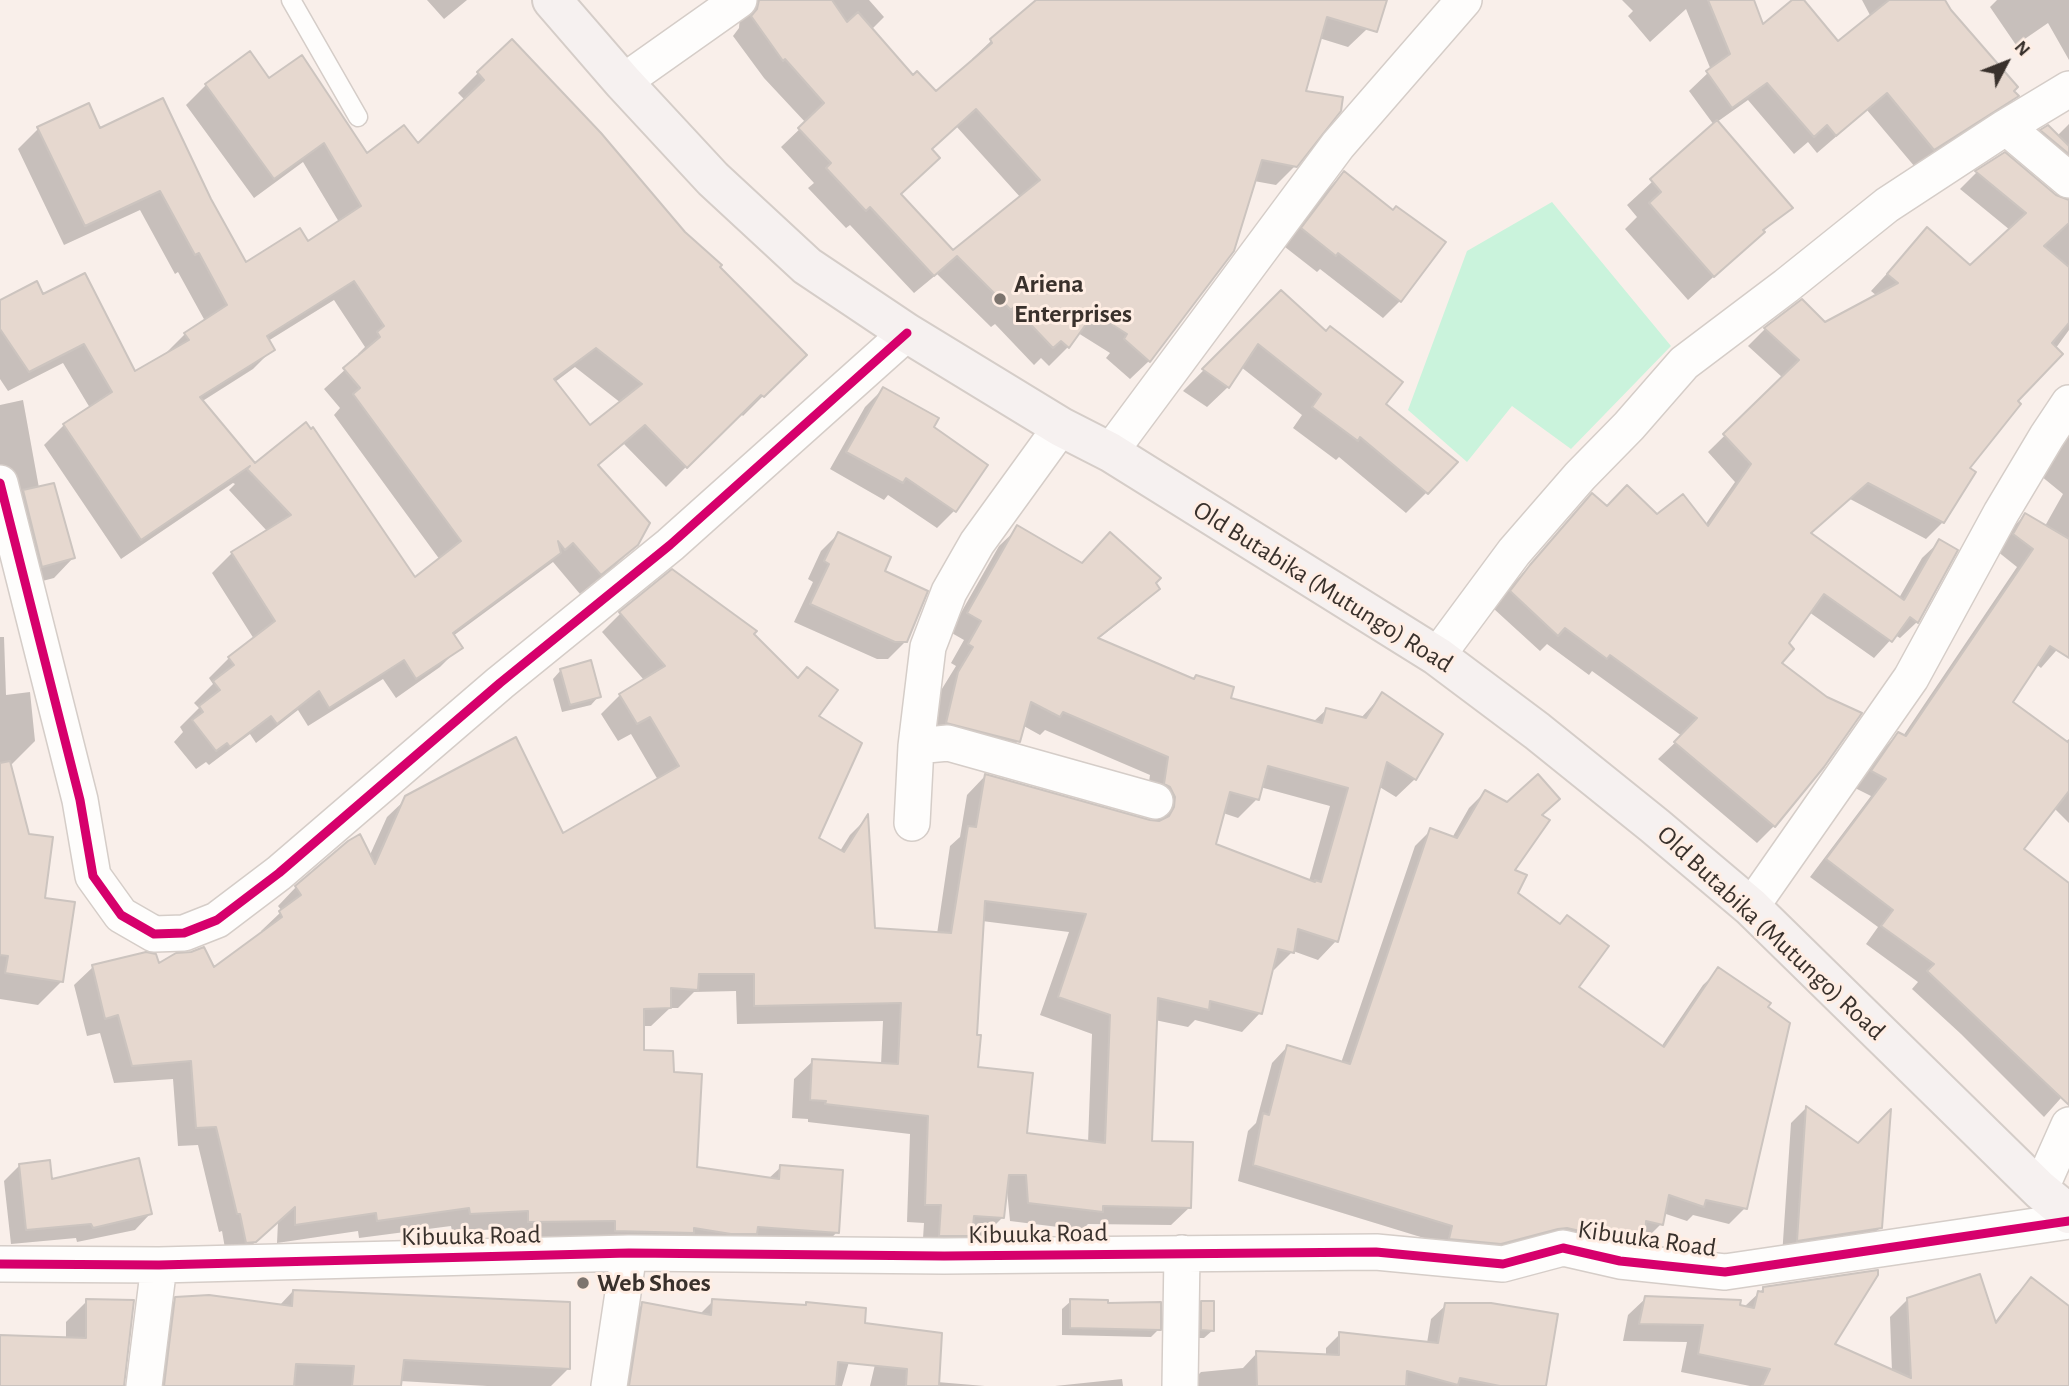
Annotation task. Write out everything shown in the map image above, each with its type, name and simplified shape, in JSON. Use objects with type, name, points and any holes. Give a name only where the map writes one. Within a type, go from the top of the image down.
[{"type":"main road","name":"Old Butabika (Mutungo) Road","points":[[552,0],[713,179],[807,266],[907,333],[1061,427],[1110,452],[1437,656],[1537,731],[1751,907],[2040,1190],[2069,1214]]},
{"type":"street","points":[[623,82],[739,0]]},
{"type":"street","points":[[1110,452],[1338,145],[1464,0]]},
{"type":"street","points":[[1437,656],[1514,552],[1684,363],[1887,205],[2069,89]]},
{"type":"street","points":[[2006,127],[2069,180]]},
{"type":"street","points":[[0,483],[80,800],[93,876],[121,915],[154,934],[184,933],[217,919],[279,873],[500,683],[670,545],[907,333]]},
{"type":"street","points":[[1751,907],[1911,678],[2001,513],[2069,403]]},
{"type":"street","points":[[912,823],[916,746],[928,648],[949,592],[977,544],[1061,427]]},
{"type":"street","points":[[916,746],[947,743],[1155,801]]},
{"type":"street","points":[[2040,1190],[2069,1125]]},
{"type":"street","name":"Kibuuka Road","points":[[0,1264],[159,1265],[629,1253],[930,1256],[1377,1252],[1503,1264],[1563,1248],[1620,1261],[1725,1272],[2069,1221]]},
{"type":"street","points":[[609,1386],[629,1253]]},
{"type":"street","points":[[1180,1386],[1182,1253]]},
{"type":"street","points":[[144,1386],[159,1265]]},
{"type":"lane","points":[[291,0],[358,117]]},
{"type":"green space","points":[[1552,202],[1671,346],[1571,449],[1512,406],[1467,462],[1408,410],[1467,251]]},
{"type":"building","points":[[759,0],[832,0],[847,22],[858,12],[913,75],[917,71],[936,91],[992,43],[990,39],[1036,0],[1387,0],[1377,32],[1327,17],[1306,91],[1343,97],[1341,111],[1297,167],[1262,160],[1234,251],[1150,362],[1124,339],[1127,334],[1094,313],[1069,348],[1061,341],[1053,348],[1014,307],[1011,310],[957,256],[934,276],[870,207],[866,211],[826,168],[831,163],[798,128],[824,103],[785,59],[783,61],[751,16],[757,9]],"holes":[[[976,109],[1040,180],[953,250],[901,194],[940,158],[932,149]]]},
{"type":"building","points":[[1708,0],[1754,0],[1763,24],[1792,0],[1804,0],[1838,41],[1889,0],[1945,0],[2018,87],[2014,91],[2019,96],[1934,150],[1887,93],[1836,136],[1827,125],[1814,137],[1767,83],[1732,108],[1706,71],[1730,54]]},
{"type":"building","points":[[512,39],[601,133],[685,232],[722,265],[720,267],[807,355],[764,397],[761,395],[687,468],[645,425],[598,465],[650,523],[638,545],[601,575],[573,543],[565,550],[558,541],[561,553],[453,633],[463,648],[416,679],[404,660],[329,708],[319,691],[277,724],[271,716],[230,747],[227,743],[216,751],[192,720],[203,712],[199,706],[220,690],[213,681],[234,665],[228,657],[275,621],[231,552],[291,515],[247,469],[250,466],[141,540],[63,424],[112,392],[84,344],[29,372],[0,329],[0,300],[37,281],[43,294],[85,273],[135,371],[189,340],[184,333],[227,305],[199,253],[195,255],[160,191],[85,226],[37,127],[89,103],[100,128],[163,98],[211,199],[246,262],[300,228],[308,241],[361,206],[324,143],[274,179],[205,84],[250,51],[269,78],[302,55],[367,153],[404,125],[418,143],[484,80],[477,72]],"holes":[[[354,281],[384,326],[377,332],[380,337],[343,368],[360,388],[353,394],[461,541],[415,577],[313,427],[311,429],[306,422],[255,463],[200,397],[275,350],[267,336]],[[596,348],[642,384],[590,425],[554,379]]]},
{"type":"building","points":[[1717,120],[1793,208],[1763,230],[1765,232],[1714,277],[1649,203],[1661,192],[1650,179]]},
{"type":"building","points":[[2048,125],[2069,146],[2069,154],[2040,130]]},
{"type":"building","points":[[2005,152],[2056,195],[2069,200],[2069,223],[2044,246],[2069,267],[2069,323],[2052,343],[2063,354],[2018,401],[2021,404],[1970,468],[1976,472],[1944,523],[1868,483],[1811,533],[1904,600],[1939,539],[1958,550],[1918,623],[1910,617],[1892,642],[1824,594],[1789,643],[1794,649],[1782,663],[1827,697],[1862,713],[1824,767],[1775,827],[1674,742],[1697,718],[1610,655],[1607,659],[1565,628],[1558,636],[1510,591],[1592,493],[1607,506],[1627,485],[1657,514],[1683,494],[1708,526],[1751,464],[1723,434],[1799,360],[1764,328],[1802,299],[1825,322],[1898,283],[1887,274],[1927,227],[1970,265],[2026,213],[1975,171]]},
{"type":"building","points":[[1344,171],[1393,210],[1396,206],[1446,242],[1401,302],[1301,228]]},
{"type":"building","points":[[1281,290],[1326,331],[1330,326],[1403,382],[1386,404],[1458,462],[1428,494],[1360,437],[1358,441],[1312,407],[1321,394],[1258,344],[1229,388],[1202,369]]},
{"type":"building","points":[[883,387],[939,418],[934,427],[988,465],[956,512],[906,478],[903,483],[846,452]]},
{"type":"building","points":[[54,483],[75,558],[42,567],[23,490]]},
{"type":"building","points":[[2025,513],[2069,539],[2069,658],[2050,646],[2013,702],[2069,743],[2069,791],[2024,849],[2069,883],[2069,1105],[1927,971],[1934,964],[1881,926],[1893,910],[1826,859],[1886,779],[1871,771],[1898,732],[1906,736],[2033,549],[2013,534]]},
{"type":"building","points":[[1017,525],[1082,563],[1110,532],[1161,578],[1156,583],[1160,589],[1098,638],[1194,679],[1196,675],[1234,687],[1231,698],[1322,723],[1326,708],[1366,718],[1382,692],[1443,734],[1416,780],[1387,762],[1338,942],[1298,929],[1294,953],[1278,949],[1262,1014],[1210,1001],[1209,1010],[1158,998],[1152,1141],[1193,1142],[1191,1208],[1103,1206],[1103,1212],[1028,1203],[1026,1175],[1009,1175],[1004,1218],[974,1216],[972,1236],[939,1236],[941,1205],[925,1205],[928,1116],[810,1100],[812,1059],[898,1064],[901,1003],[754,1006],[754,974],[699,974],[698,990],[671,988],[671,1008],[644,1009],[644,1050],[673,1051],[674,1072],[702,1074],[697,1167],[779,1179],[780,1165],[843,1170],[839,1233],[758,1227],[757,1234],[731,1234],[694,1228],[694,1233],[615,1231],[615,1221],[528,1222],[528,1211],[470,1214],[469,1208],[377,1221],[376,1213],[295,1225],[295,1207],[256,1242],[246,1243],[216,1127],[196,1128],[191,1061],[132,1066],[118,1015],[105,1019],[92,965],[146,952],[156,954],[159,963],[176,953],[191,952],[204,947],[214,967],[282,917],[279,911],[301,895],[295,886],[348,841],[360,834],[375,864],[405,796],[516,737],[563,833],[679,766],[650,717],[637,724],[619,694],[665,666],[619,612],[672,569],[757,631],[754,634],[798,678],[807,667],[838,690],[819,716],[862,743],[819,838],[844,852],[868,814],[875,928],[951,933],[968,826],[976,827],[985,774],[1150,820],[1159,821],[1169,816],[1175,797],[1170,787],[1164,784],[1168,757],[1063,712],[1060,717],[1031,702],[1020,742],[946,723],[958,672],[973,647],[968,644],[981,621],[967,613]],"holes":[[[1268,766],[1348,788],[1321,882],[1216,844],[1230,792],[1259,800]],[[985,901],[1086,914],[1058,997],[1110,1015],[1105,1143],[1027,1133],[1033,1073],[978,1067],[981,1035],[977,1035]]]},
{"type":"building","points":[[838,532],[891,557],[885,571],[928,591],[907,642],[895,642],[810,604],[829,564],[824,561]]},
{"type":"building","points":[[591,660],[601,697],[570,705],[560,669]]},
{"type":"building","points":[[10,761],[29,834],[53,837],[45,898],[75,902],[63,982],[5,973],[8,956],[0,955],[0,763]]},
{"type":"building","points":[[1538,774],[1560,799],[1542,815],[1550,820],[1515,870],[1527,875],[1518,893],[1560,924],[1567,915],[1609,946],[1579,987],[1664,1047],[1718,967],[1771,1003],[1768,1007],[1790,1023],[1747,1209],[1706,1200],[1704,1207],[1669,1195],[1663,1225],[1646,1221],[1645,1243],[1623,1241],[1567,1228],[1501,1244],[1449,1239],[1452,1226],[1253,1165],[1263,1113],[1269,1115],[1287,1045],[1350,1064],[1430,828],[1457,838],[1485,790],[1507,802]]},
{"type":"building","points":[[1806,1106],[1858,1143],[1891,1109],[1882,1228],[1797,1241]]},
{"type":"building","points":[[139,1158],[152,1214],[93,1228],[91,1224],[26,1230],[19,1164],[50,1160],[52,1179]]},
{"type":"building","points":[[1878,1270],[1878,1275],[1835,1344],[1911,1378],[1907,1298],[1980,1274],[1996,1323],[2031,1277],[2069,1306],[2069,1386],[1762,1386],[1770,1369],[1698,1354],[1703,1325],[1639,1324],[1645,1296],[1741,1300],[1740,1305],[1754,1308],[1758,1291],[1763,1292],[1763,1287]]},
{"type":"building","points":[[293,1290],[570,1302],[570,1369],[404,1360],[401,1386],[352,1386],[354,1366],[296,1364],[294,1386],[164,1386],[175,1297],[209,1295],[292,1306]]},
{"type":"building","points":[[86,1299],[134,1300],[124,1386],[0,1386],[0,1335],[86,1338]]},
{"type":"building","points":[[712,1299],[806,1305],[806,1302],[866,1308],[865,1323],[942,1333],[939,1386],[906,1386],[907,1369],[838,1362],[836,1386],[629,1386],[642,1302],[711,1315]]},
{"type":"building","points":[[1070,1299],[1108,1300],[1108,1303],[1161,1302],[1161,1330],[1070,1328]]},
{"type":"building","points":[[1201,1301],[1214,1301],[1214,1331],[1201,1330]]},
{"type":"building","points":[[1445,1303],[1491,1303],[1558,1314],[1546,1386],[1500,1386],[1460,1378],[1458,1385],[1407,1371],[1406,1386],[1257,1386],[1256,1351],[1339,1355],[1339,1332],[1438,1343]]},
{"type":"cycle path","points":[[0,483],[80,800],[93,876],[121,915],[154,934],[184,933],[217,920],[279,873],[500,683],[670,545],[907,333]]},
{"type":"cycle path","points":[[0,1264],[159,1265],[629,1253],[944,1256],[1376,1252],[1503,1264],[1563,1248],[1620,1261],[1725,1272],[2069,1221]]},
{"type":"place","name":"Ariena Enterprises","points":[[1000,299]]},
{"type":"place","name":"Web Shoes","points":[[583,1283]]}]
